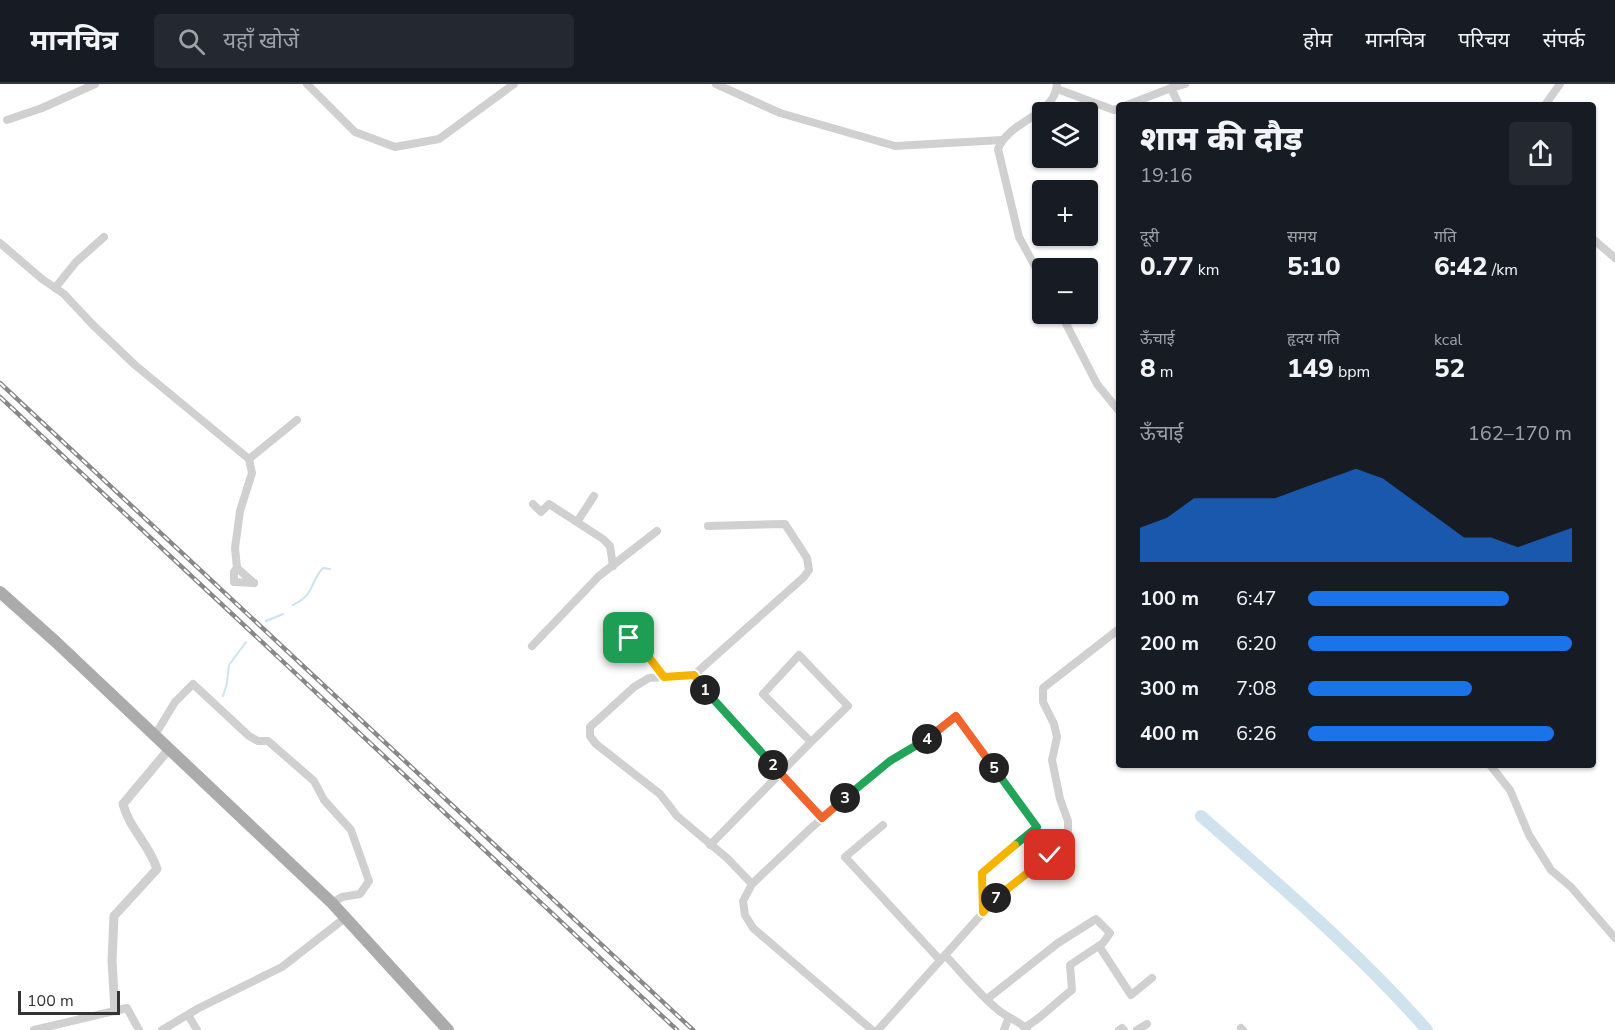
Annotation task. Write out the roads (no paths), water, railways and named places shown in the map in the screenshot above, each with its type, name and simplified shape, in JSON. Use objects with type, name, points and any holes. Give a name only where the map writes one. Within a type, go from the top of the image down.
[{"type":"main road","points":[[0,592],[332,903],[448,1030]]},
{"type":"street","points":[[7,120],[42,108],[95,84]]},
{"type":"street","points":[[308,84],[355,132],[395,147],[439,139],[504,87],[514,84]]},
{"type":"street","points":[[716,84],[780,113],[895,146],[1002,140]]},
{"type":"street","points":[[1135,102],[1185,84]]},
{"type":"street","points":[[1547,102],[1560,84]]},
{"type":"street","points":[[1032,261],[1019,237],[998,149],[1002,140],[1053,101],[1057,86],[1116,109]]},
{"type":"street","points":[[1171,88],[1178,102]]},
{"type":"street","points":[[55,288],[76,262],[104,237]]},
{"type":"street","points":[[1596,242],[1615,258]]},
{"type":"street","points":[[0,243],[64,294],[135,365],[249,459],[252,473],[240,511],[235,548],[237,568]]},
{"type":"street","points":[[1066,324],[1097,384],[1116,407]]},
{"type":"street","points":[[249,459],[297,420]]},
{"type":"street","points":[[577,522],[594,496]]},
{"type":"street","points":[[533,504],[541,512],[549,504],[603,539],[610,546],[613,566]]},
{"type":"street","points":[[708,525],[785,524],[807,558],[809,570],[694,675],[649,678],[634,687],[590,727],[590,736],[596,744],[660,794],[677,816],[727,858],[752,884]]},
{"type":"street","points":[[532,646],[599,576],[657,531]]},
{"type":"street","points":[[878,1030],[997,897],[1050,855],[1068,834],[1068,821],[1060,799],[1052,760],[1057,737],[1054,724],[1043,702],[1043,687],[1116,631]]},
{"type":"street","points":[[629,638],[645,652],[664,677]]},
{"type":"street","points":[[710,845],[849,706],[798,655],[763,694],[811,742]]},
{"type":"street","points":[[694,675],[711,699],[822,818]]},
{"type":"street","points":[[155,735],[176,702],[193,684],[249,736],[258,741],[268,741],[306,772],[314,781],[324,800],[351,830],[369,881],[360,894],[342,897],[332,903]]},
{"type":"street","points":[[872,1030],[753,928],[745,915],[743,901],[752,884],[822,818],[890,761],[934,735],[956,716],[1037,827],[982,873],[983,912]]},
{"type":"street","points":[[115,1011],[112,961],[114,916],[157,869],[152,853],[126,815],[123,804],[169,749]]},
{"type":"street","points":[[1492,768],[1510,790],[1529,835],[1551,870],[1571,887],[1615,938]]},
{"type":"street","points":[[883,825],[845,857],[943,957],[987,999],[1008,1019],[1021,1022],[1027,1028],[1041,1018],[1052,1005],[1072,990],[1070,965],[1103,943],[1110,933],[1096,919],[1058,943],[987,999]]},
{"type":"street","points":[[162,1030],[282,967],[345,918]]},
{"type":"street","points":[[1099,946],[1131,995],[1152,978]]},
{"type":"street","points":[[36,1030],[127,1008],[139,1030]]},
{"type":"street","points":[[188,1015],[197,1030]]},
{"type":"street","points":[[1004,1030],[1008,1019]]},
{"type":"street","points":[[1137,1030],[1147,1024]]},
{"type":"waterway","points":[[293,605],[306,596],[323,568],[330,569]]},
{"type":"waterway","points":[[266,621],[283,614]]},
{"type":"waterway","points":[[223,696],[229,665],[246,642]]},
{"type":"waterway","points":[[1201,816],[1346,946],[1427,1030]]},
{"type":"railway","points":[[0,383],[693,1030]]},
{"type":"railway","points":[[0,397],[677,1030]]}]
